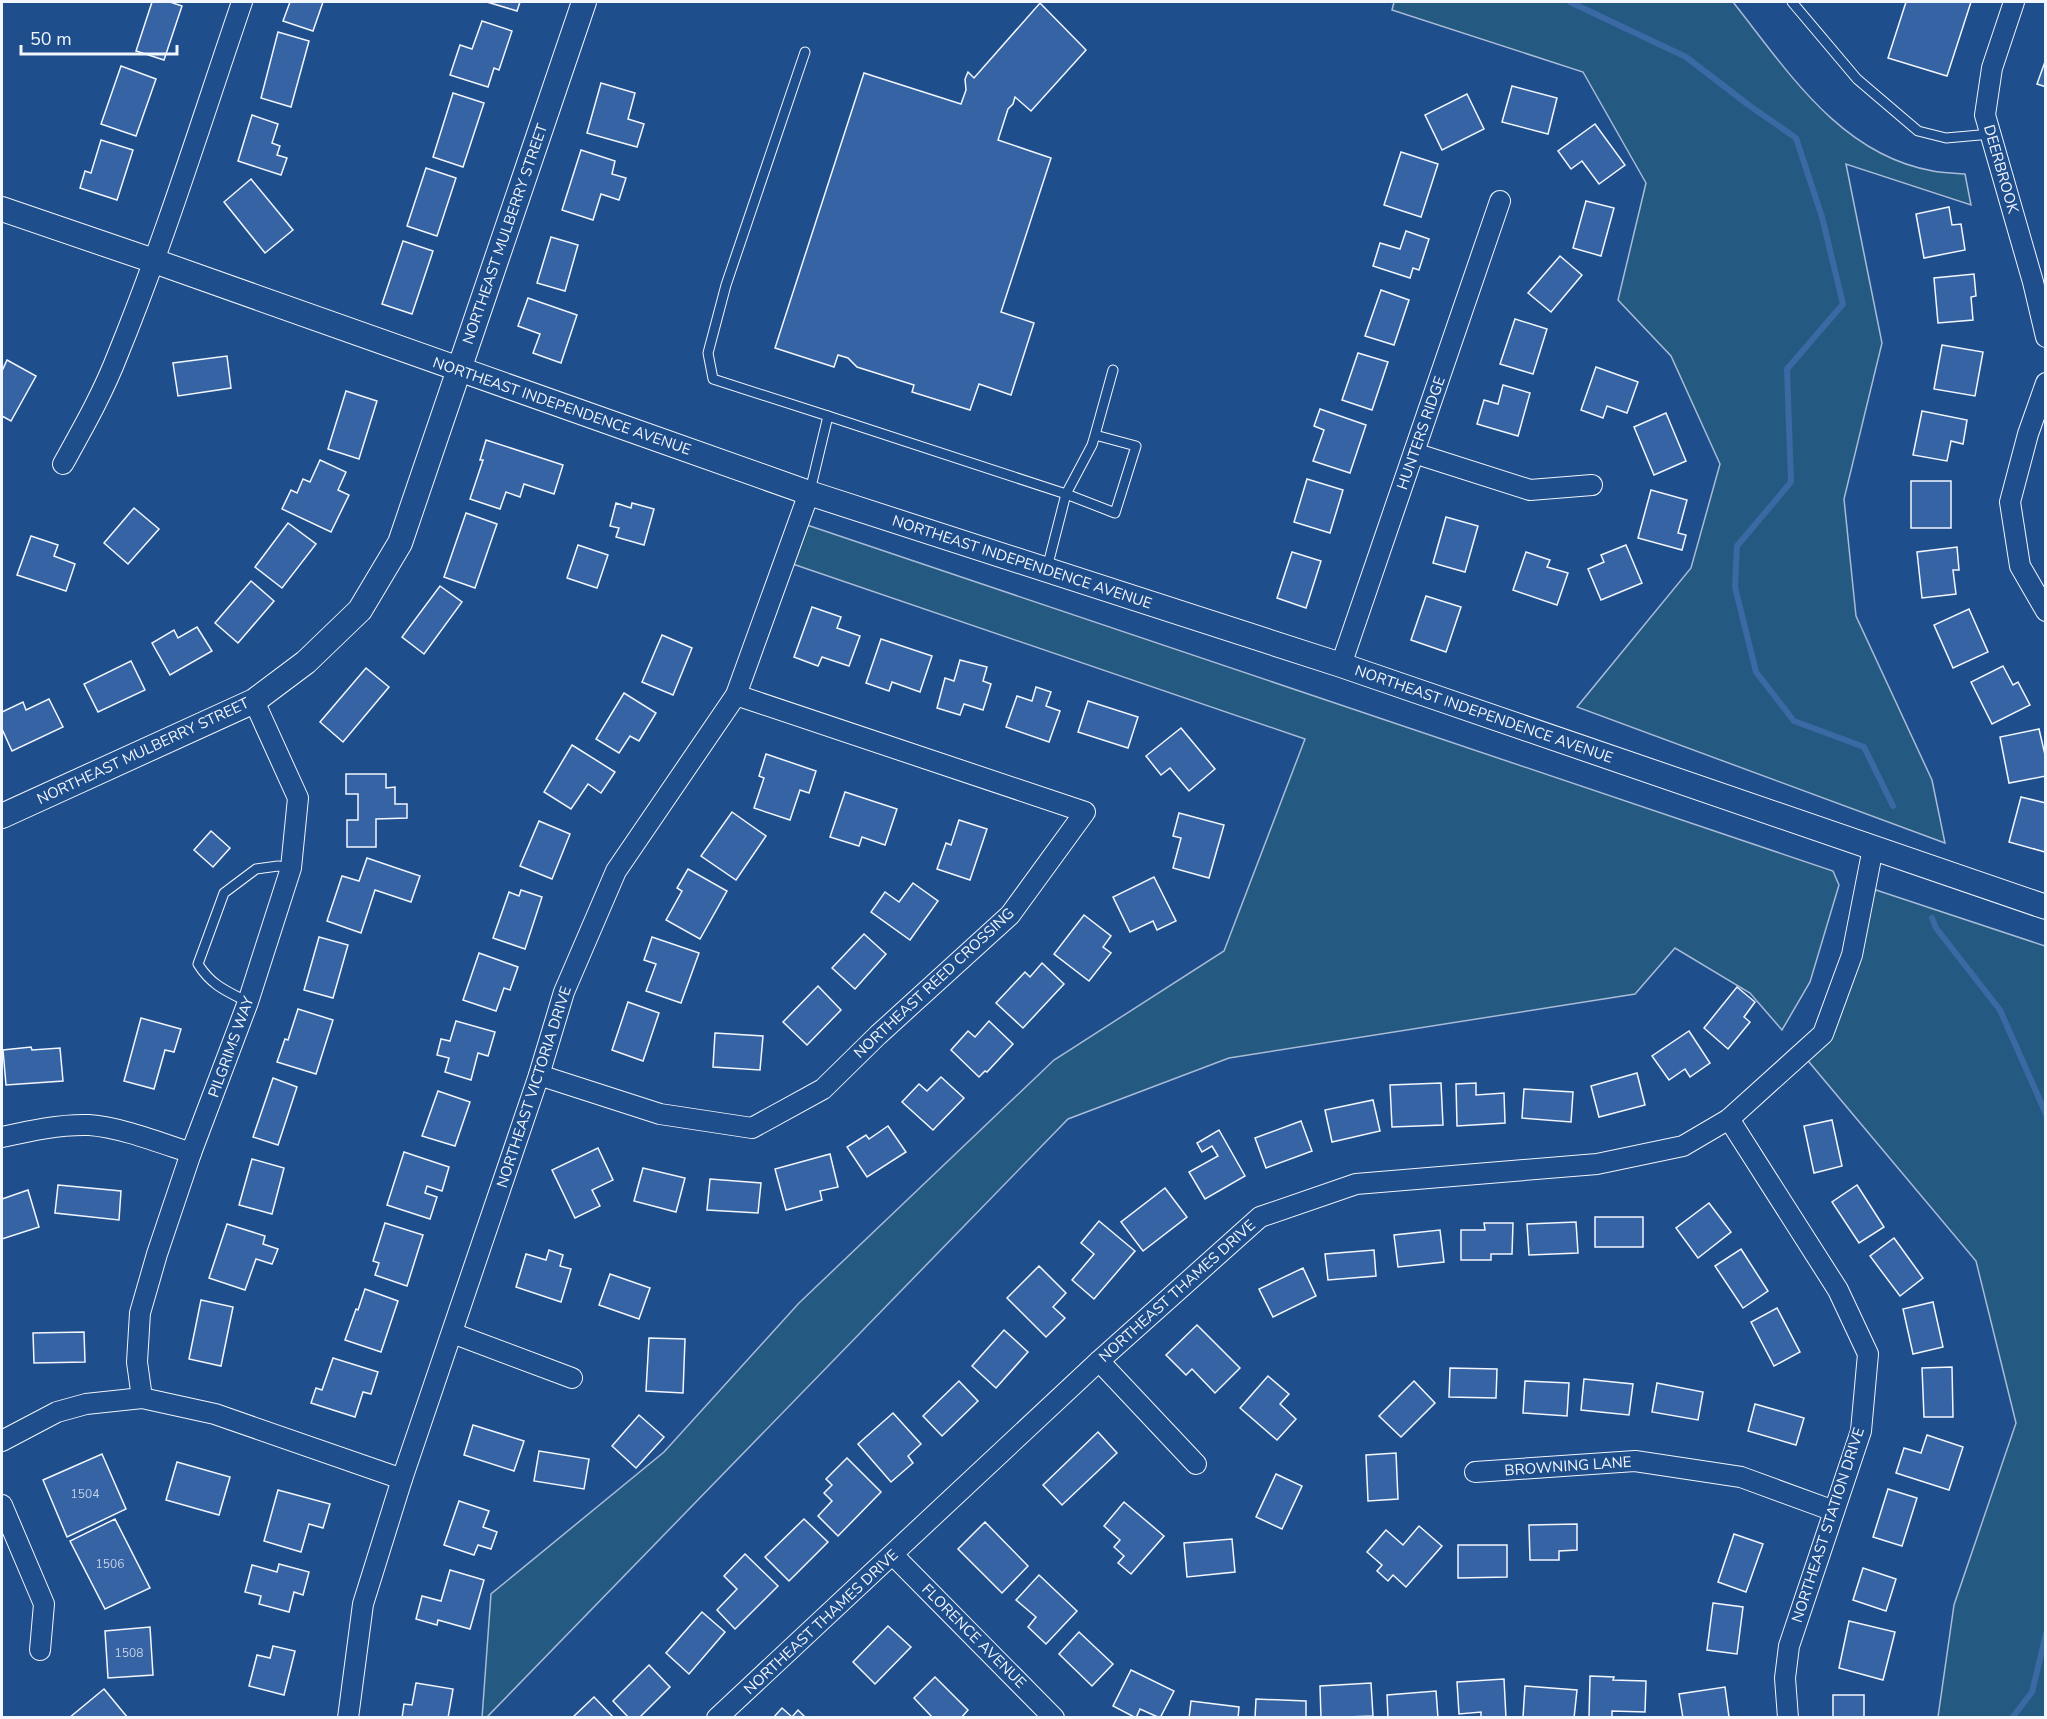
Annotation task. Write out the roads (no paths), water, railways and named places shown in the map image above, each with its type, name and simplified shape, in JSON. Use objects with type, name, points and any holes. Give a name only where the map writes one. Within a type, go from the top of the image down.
[{"type":"street","points":[[63,464],[97,402],[114,365],[154,261],[242,2]]},
{"type":"street","name":"NORTHEAST MULBERRY STREET","points":[[2,816],[254,701],[306,662],[360,610],[400,543],[584,2]]},
{"type":"street","name":"DEERBROOK","points":[[2014,2],[1992,68],[1985,116],[2033,282],[2046,337]]},
{"type":"street","name":"HUNTERS RIDGE","points":[[1341,665],[1500,201]]},
{"type":"street","name":"NORTHEAST INDEPENDENCE AVENUE","points":[[2,208],[809,493],[1341,665],[2046,907]]},
{"type":"street","points":[[2046,383],[2028,434],[2010,502],[2020,566],[2046,611]]},
{"type":"street","points":[[1414,453],[1530,490],[1592,485]]},
{"type":"street","name":"NORTHEAST VICTORIA DRIVE","points":[[348,1718],[363,1604],[402,1479],[539,1075],[564,992],[616,871],[735,695],[809,493]]},
{"type":"street","name":"NORTHEAST REED CROSSING","points":[[539,1075],[660,1114],[752,1128],[823,1089],[878,1035],[1010,915],[1085,812],[735,695]]},
{"type":"street","name":"PILGRIMS WAY","points":[[142,1398],[137,1362],[141,1313],[157,1254],[191,1153],[248,1002],[291,868],[298,798],[254,701]]},
{"type":"street","name":"NORTHEAST THAMES DRIVE","points":[[717,1718],[1099,1360],[1260,1217],[1356,1184],[1597,1164],[1683,1146],[1729,1119],[1823,1034],[1852,955],[1873,848]]},
{"type":"street","name":"NORTHEAST STATION DRIVE","points":[[1729,1119],[1838,1290],[1868,1354],[1861,1431],[1789,1646],[1785,1678],[1788,1718]]},
{"type":"street","points":[[2,1137],[34,1130],[89,1125],[136,1134],[191,1153]]},
{"type":"street","points":[[452,1333],[572,1378]]},
{"type":"street","points":[[1099,1360],[1196,1464]]},
{"type":"street","points":[[2,1441],[57,1412],[86,1404],[142,1398],[215,1414],[402,1479]]},
{"type":"street","name":"BROWNING LANE","points":[[1475,1472],[1635,1461],[1741,1477],[1834,1511]]},
{"type":"street","points":[[2,1505],[44,1604],[40,1650]]},
{"type":"street","name":"FLORENCE AVENUE","points":[[893,1555],[1054,1718]]},
{"type":"lane","points":[[1792,2],[1857,79],[1918,131],[1946,138],[1990,134]]},
{"type":"lane","points":[[805,52],[726,285],[708,353],[713,379],[1066,494],[1115,513],[1136,446],[1095,435]]},
{"type":"lane","points":[[1046,570],[1066,494],[1092,446],[1113,370]]},
{"type":"lane","points":[[809,493],[828,416]]},
{"type":"lane","points":[[248,1002],[222,990],[207,978],[198,964],[224,892],[256,869],[278,866],[291,868]]},
{"type":"waterway","points":[[1570,2],[1686,57],[1796,138],[1822,217],[1843,304],[1787,369],[1791,482],[1737,546],[1735,587],[1756,672],[1794,721],[1864,747],[1893,806]]},
{"type":"waterway","points":[[1932,918],[1936,928],[2000,1010],[2046,1114]]},
{"type":"waterway","points":[[2012,1718],[2032,1692],[2046,1634]]}]
